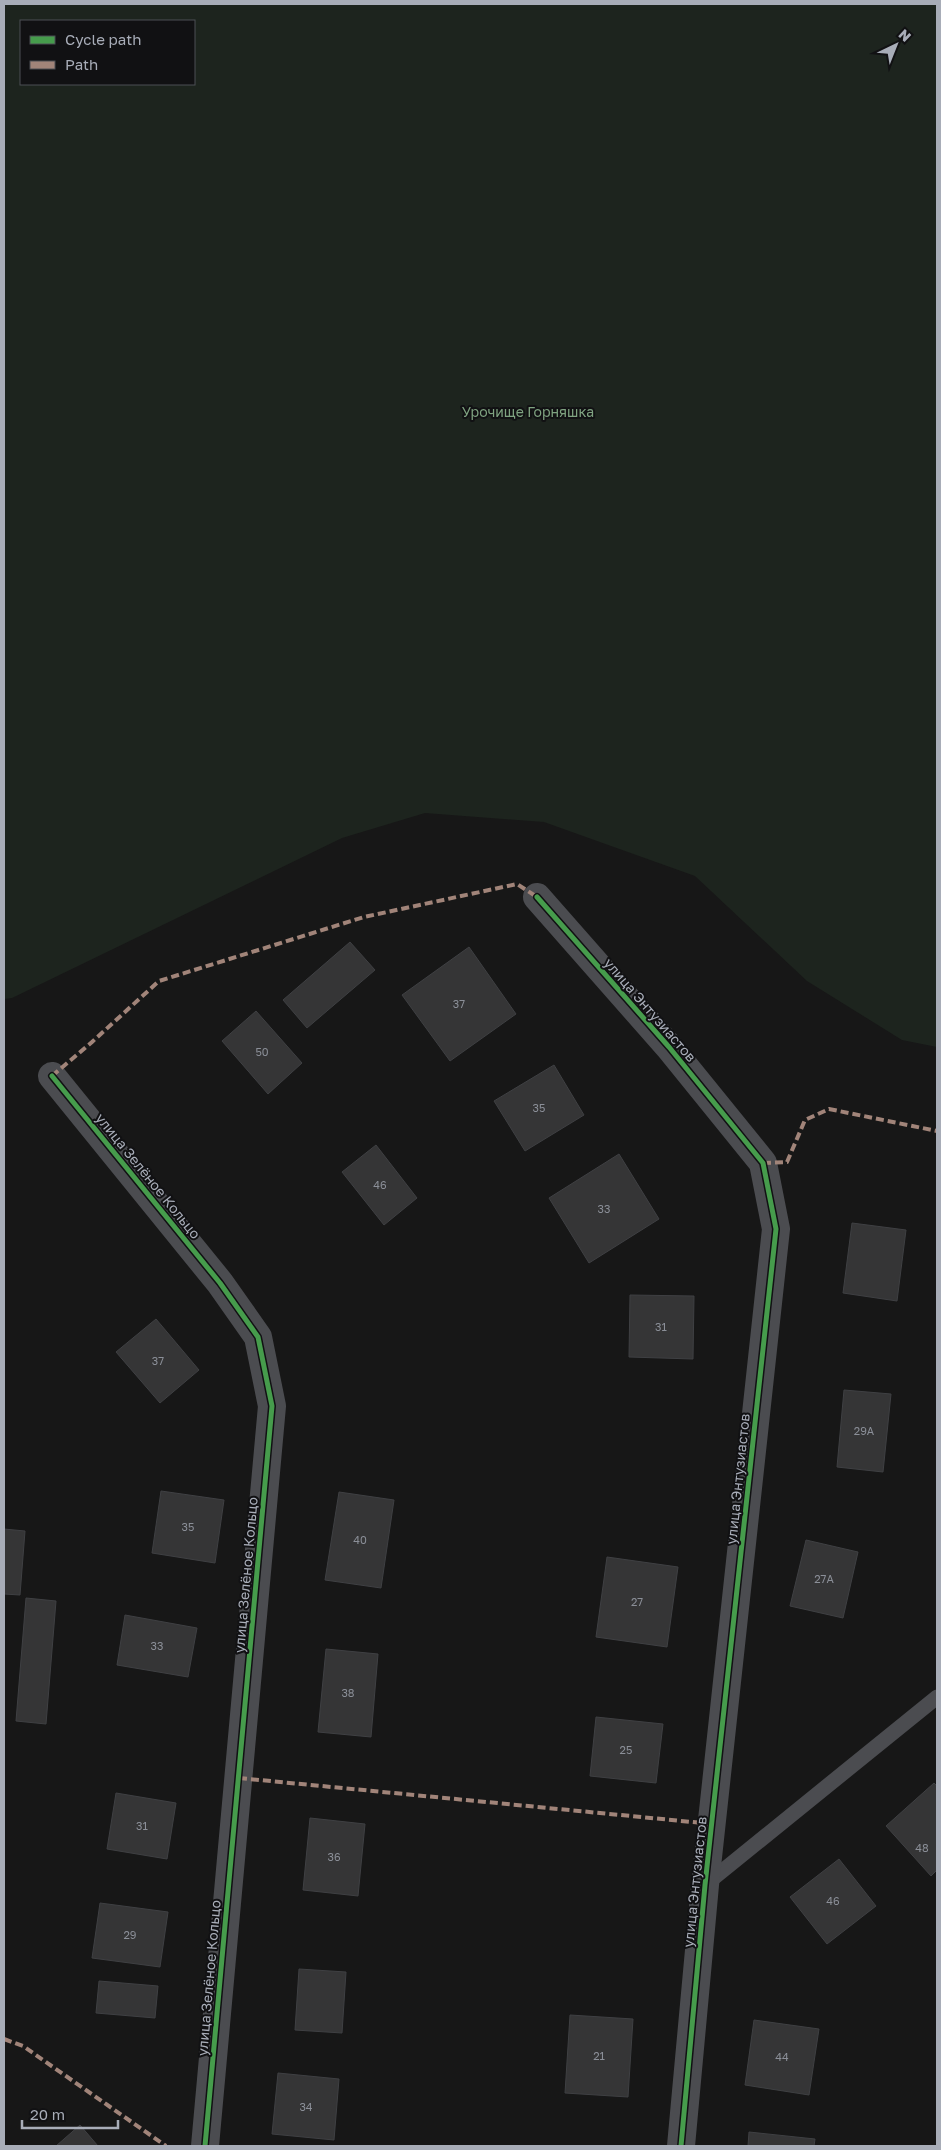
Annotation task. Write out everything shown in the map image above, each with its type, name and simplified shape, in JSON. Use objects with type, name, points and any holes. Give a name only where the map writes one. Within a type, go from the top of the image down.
[{"type":"street","name":"улица Энтузиастов","points":[[537,897],[669,1047],[763,1163],[776,1229],[705,1885],[681,2146]]},
{"type":"street","name":"улица Зелёное Кольцо","points":[[52,1076],[220,1283],[258,1337],[272,1406],[205,2146]]},
{"type":"lane","name":"улица Энтузиастов","points":[[705,1885],[937,1697]]},
{"type":"green space","name":"Урочище Горняшка","points":[[4,4],[937,4],[937,1047],[902,1040],[807,981],[695,876],[544,822],[425,813],[342,838],[12,998],[4,999]]},
{"type":"building","points":[[350,942],[375,970],[307,1028],[283,1000]]},
{"type":"building","points":[[469,947],[516,1014],[450,1061],[402,995]]},
{"type":"building","points":[[256,1011],[302,1063],[268,1094],[222,1041]]},
{"type":"building","points":[[554,1065],[584,1115],[525,1151],[494,1101]]},
{"type":"building","points":[[376,1145],[417,1198],[384,1225],[342,1172]]},
{"type":"building","points":[[619,1154],[659,1219],[589,1263],[549,1198]]},
{"type":"building","points":[[852,1223],[906,1230],[897,1301],[843,1293]]},
{"type":"building","points":[[630,1295],[694,1296],[693,1359],[629,1357]]},
{"type":"building","points":[[156,1319],[199,1370],[160,1403],[116,1352]]},
{"type":"building","points":[[844,1390],[891,1394],[883,1472],[837,1467]]},
{"type":"building","points":[[161,1491],[224,1500],[215,1563],[152,1553]]},
{"type":"building","points":[[339,1492],[394,1500],[381,1588],[325,1580]]},
{"type":"building","points":[[4,1529],[25,1531],[20,1595],[4,1594]]},
{"type":"building","points":[[806,1540],[858,1552],[843,1618],[790,1606]]},
{"type":"building","points":[[607,1557],[678,1567],[667,1647],[596,1637]]},
{"type":"building","points":[[26,1598],[56,1601],[46,1724],[16,1721]]},
{"type":"building","points":[[125,1615],[197,1628],[188,1677],[117,1665]]},
{"type":"building","points":[[326,1649],[378,1654],[371,1737],[318,1732]]},
{"type":"building","points":[[596,1717],[663,1724],[656,1783],[590,1776]]},
{"type":"building","points":[[934,1783],[937,1786],[937,1870],[931,1876],[886,1826]]},
{"type":"building","points":[[116,1793],[176,1803],[167,1859],[107,1849]]},
{"type":"building","points":[[310,1818],[365,1824],[358,1896],[303,1890]]},
{"type":"building","points":[[839,1859],[876,1906],[827,1944],[790,1897]]},
{"type":"building","points":[[100,1903],[168,1912],[160,1967],[92,1958]]},
{"type":"building","points":[[299,1969],[346,1972],[342,2033],[295,2030]]},
{"type":"building","points":[[99,1981],[158,1986],[155,2018],[96,2013]]},
{"type":"building","points":[[570,2015],[633,2019],[628,2097],[565,2093]]},
{"type":"building","points":[[754,2020],[819,2029],[809,2095],[745,2085]]},
{"type":"building","points":[[278,2073],[339,2079],[334,2140],[272,2134]]},
{"type":"building","points":[[80,2125],[98,2146],[56,2146]]},
{"type":"building","points":[[749,2132],[815,2139],[814,2146],[748,2146]]},
{"type":"marked path","points":[[52,1076],[159,981],[364,917],[517,884],[537,897]]},
{"type":"marked path","points":[[763,1163],[787,1162],[805,1120],[829,1109],[937,1131]]},
{"type":"marked path","points":[[239,1778],[713,1824]]},
{"type":"marked path","points":[[4,2039],[23,2046],[166,2146]]},
{"type":"cycle path","points":[[537,897],[669,1047],[763,1163],[776,1229],[705,1885],[681,2146]]},
{"type":"cycle path","points":[[52,1076],[220,1283],[258,1337],[272,1406],[205,2146]]}]
